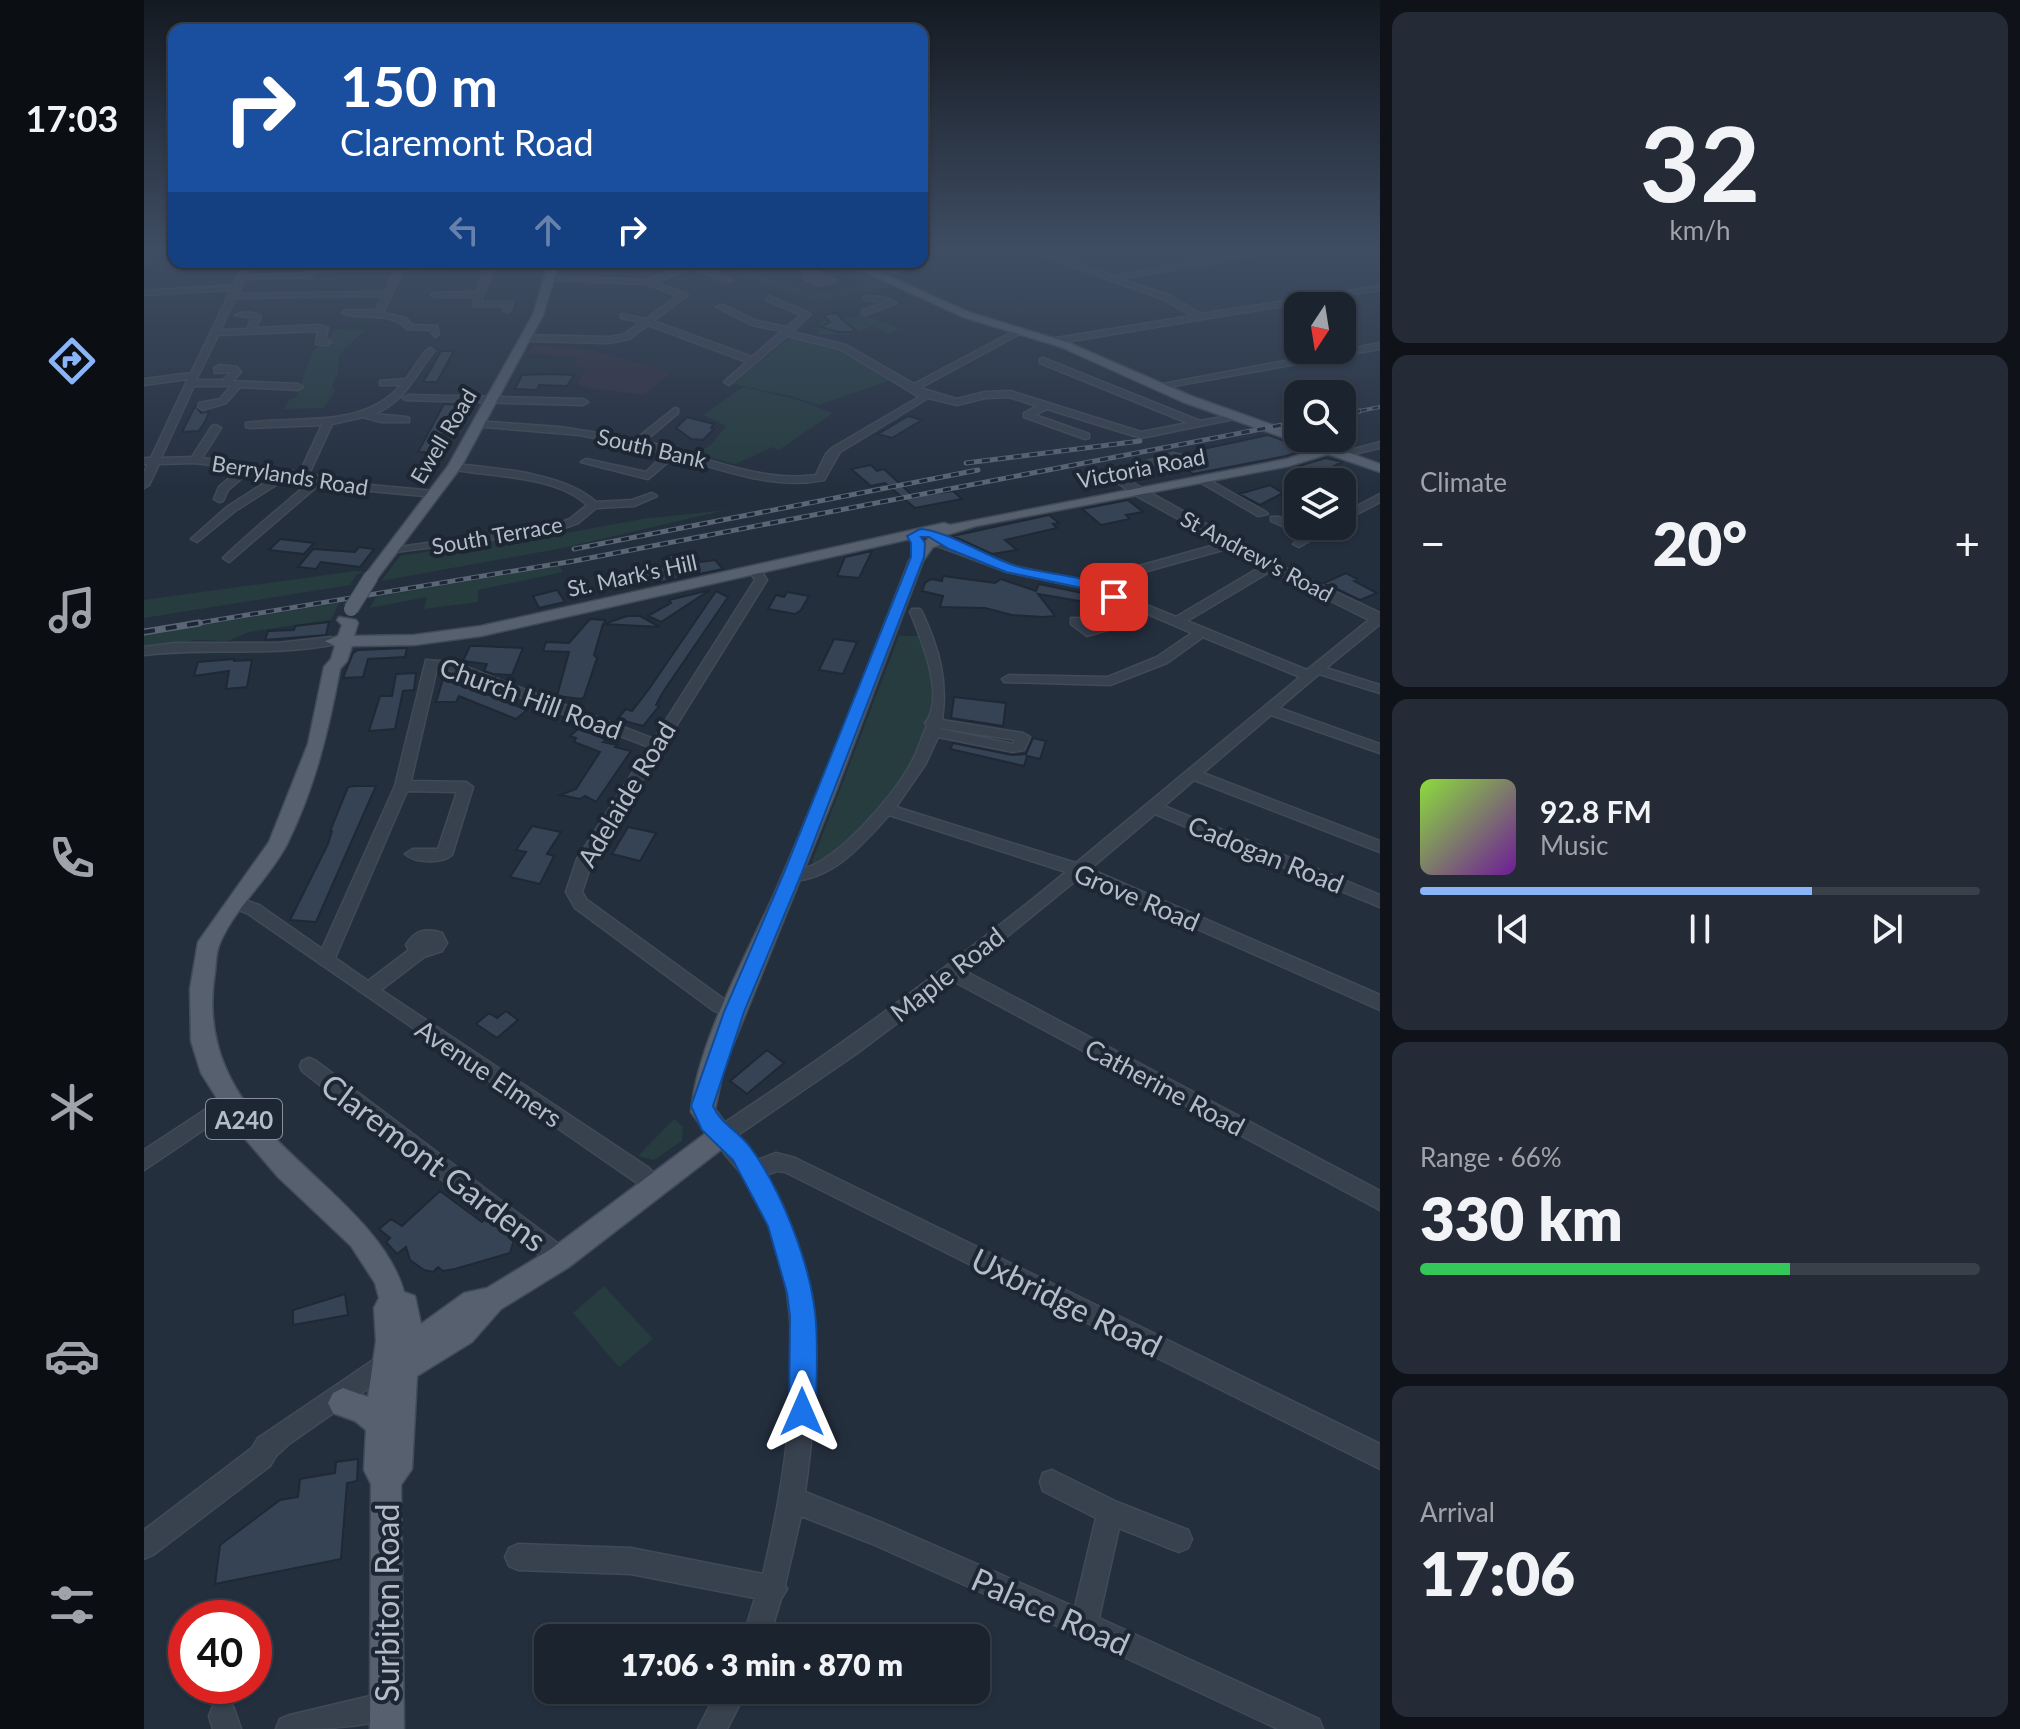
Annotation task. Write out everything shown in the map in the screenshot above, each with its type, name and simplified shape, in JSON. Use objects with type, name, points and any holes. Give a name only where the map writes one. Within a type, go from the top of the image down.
[{"type":"main road","name":"Ewell Road","points":[[336,649],[338,624],[348,615],[371,577],[454,467],[530,330]]},
{"type":"main road","points":[[1012,330],[1053,341],[1157,386],[1284,433]]},
{"type":"main road","points":[[1336,452],[1380,468]]},
{"type":"main road","name":"Victoria Road","points":[[925,541],[959,525],[1336,452]]},
{"type":"main road","name":"St. Mark's Hill","points":[[336,649],[379,641],[481,631],[892,540],[925,541]]},
{"type":"main road","points":[[722,1135],[707,1119],[702,1106],[734,1012],[925,541]]},
{"type":"main road","name":"A240","points":[[336,649],[317,744],[278,843],[209,942],[201,989],[206,1054],[213,1073],[232,1100],[287,1169],[360,1238],[387,1278],[393,1300],[388,1308],[390,1341],[396,1365]]},
{"type":"main road","name":"Maple Road","points":[[396,1365],[442,1347],[482,1316],[491,1300],[560,1258],[722,1135]]},
{"type":"main road","name":"Surbiton Road","points":[[387,1718],[386,1478],[379,1470],[380,1425],[396,1365]]},
{"type":"main road","name":"Surbiton Road","points":[[386,1478],[397,1469],[396,1365]]},
{"type":"main road","points":[[343,1403],[375,1415],[380,1425]]},
{"type":"street","points":[[144,485],[150,460],[217,330]]},
{"type":"street","points":[[215,333],[304,330]]},
{"type":"street","points":[[324,330],[319,342],[327,342]]},
{"type":"street","points":[[434,330],[435,334]]},
{"type":"street","points":[[526,338],[616,340],[637,330]]},
{"type":"street","points":[[666,330],[753,361]]},
{"type":"street","points":[[779,330],[843,347],[924,394],[957,402],[985,395],[1010,394],[1136,435],[1239,417]]},
{"type":"street","points":[[729,382],[789,330]]},
{"type":"street","points":[[1053,341],[1119,330]]},
{"type":"street","points":[[913,388],[1019,332]]},
{"type":"street","points":[[1157,386],[1380,346]]},
{"type":"street","points":[[250,425],[328,422],[367,415],[389,404],[409,382],[424,353]]},
{"type":"street","points":[[1043,361],[1200,425]]},
{"type":"street","points":[[219,369],[234,369],[236,372],[226,382]]},
{"type":"street","points":[[144,382],[192,379],[298,388]]},
{"type":"street","points":[[383,383],[409,382]]},
{"type":"street","points":[[203,405],[223,401],[237,385]]},
{"type":"street","name":"South Bank","points":[[477,424],[526,425],[638,442],[782,480],[814,480],[823,476],[831,454],[836,450],[923,398],[924,394]]},
{"type":"street","points":[[408,398],[583,402]]},
{"type":"street","points":[[1027,415],[1046,405]]},
{"type":"street","points":[[638,442],[675,411]]},
{"type":"street","points":[[1015,411],[1076,434]]},
{"type":"street","points":[[367,415],[406,420]]},
{"type":"street","points":[[304,474],[328,422]]},
{"type":"street","points":[[195,460],[216,428]]},
{"type":"street","points":[[1356,449],[1380,445]]},
{"type":"street","points":[[586,462],[609,470],[648,476],[673,452]]},
{"type":"street","name":"St Andrew's Road","points":[[1177,455],[1111,474],[1271,566],[1379,619]]},
{"type":"street","name":"Berrylands Road","points":[[150,460],[195,460],[304,474],[348,486],[435,494]]},
{"type":"street","points":[[219,499],[223,489],[249,467]]},
{"type":"street","name":"South Terrace","points":[[392,551],[556,528],[574,521],[593,505],[582,495],[523,476],[454,467]]},
{"type":"street","points":[[197,539],[231,509],[288,472]]},
{"type":"street","points":[[229,558],[244,548],[266,522],[320,478]]},
{"type":"street","points":[[1202,479],[1262,514]]},
{"type":"street","points":[[593,505],[623,504],[652,496]]},
{"type":"street","points":[[1356,511],[1380,497]]},
{"type":"street","points":[[1275,519],[1284,523]]},
{"type":"street","points":[[1299,544],[1305,540]]},
{"type":"street","points":[[925,541],[954,546],[1011,569],[1087,585],[1200,633],[1314,673],[1380,689]]},
{"type":"street","points":[[1087,585],[1231,544]]},
{"type":"street","points":[[1176,622],[1271,566]]},
{"type":"street","name":"Adelaide Road","points":[[734,1012],[719,1005],[576,898],[576,883],[585,859],[655,744],[761,580],[755,570]]},
{"type":"street","points":[[1075,621],[1087,632],[1121,622],[1141,608]]},
{"type":"street","points":[[792,875],[809,875],[822,869],[887,809],[911,779],[932,727],[938,691],[935,662],[916,612]]},
{"type":"street","name":"Maple Road","points":[[722,1135],[867,1037],[951,972],[1079,870],[1379,619]]},
{"type":"street","points":[[1009,679],[1110,681],[1162,660],[1200,633]]},
{"type":"street","name":"Church Hill Road","points":[[423,639],[423,650],[431,663],[448,665],[655,744]]},
{"type":"street","points":[[144,651],[175,647],[336,649]]},
{"type":"street","points":[[326,960],[402,786],[431,663]]},
{"type":"street","points":[[1271,710],[1380,749]]},
{"type":"street","points":[[932,727],[1023,737],[1019,747],[1013,748],[932,727]]},
{"type":"street","points":[[1192,774],[1380,847]]},
{"type":"street","points":[[402,786],[466,787],[444,855],[413,854]]},
{"type":"street","name":"Cadogan Road","points":[[1152,807],[1380,901]]},
{"type":"street","name":"Grove Road","points":[[887,809],[1079,870],[1380,1003]]},
{"type":"street","name":"Avenue Elmers","points":[[236,903],[253,909],[642,1174],[653,1185]]},
{"type":"street","points":[[368,990],[418,952]]},
{"type":"street","name":"Catherine Road","points":[[951,972],[1380,1201]]},
{"type":"street","name":"Claremont Gardens","points":[[309,1066],[560,1258]]},
{"type":"street","points":[[144,1161],[232,1100]]},
{"type":"street","points":[[722,1135],[741,1153],[753,1171],[780,1224],[800,1293],[803,1316],[802,1412],[774,1589],[761,1624]]},
{"type":"street","name":"Uxbridge Road","points":[[753,1171],[776,1162],[788,1164],[1380,1457]]},
{"type":"street","points":[[261,1457],[273,1455],[396,1365]]},
{"type":"street","points":[[144,1546],[261,1457],[267,1447],[281,1436],[396,1365]]},
{"type":"street","points":[[1052,1482],[1110,1512],[1179,1539]]},
{"type":"street","name":"Palace Road","points":[[790,1499],[857,1525],[1084,1625],[1309,1729]]},
{"type":"street","points":[[1084,1625],[1110,1512]]},
{"type":"street","points":[[518,1557],[631,1561],[774,1589]]},
{"type":"street","points":[[712,1729],[725,1704]]},
{"type":"street","points":[[290,1729],[387,1718]]},
{"type":"shaded area","points":[[534,345],[591,350],[671,372],[644,395],[590,388],[577,384],[585,369],[574,365],[577,357],[526,353]]},
{"type":"green space","points":[[336,330],[364,330],[339,355],[338,372],[332,387],[335,391],[324,408],[284,409],[290,399],[296,398],[312,352]]},
{"type":"green space","points":[[818,330],[864,330],[854,334],[816,335]]},
{"type":"green space","points":[[792,336],[843,349],[891,380],[819,405],[733,384]]},
{"type":"green space","points":[[743,387],[795,399],[833,413],[779,450],[772,447],[736,464],[693,453],[710,446],[726,426],[703,415]]},
{"type":"green space","points":[[726,510],[563,548],[381,581],[400,556],[511,538],[528,540],[642,519]]},
{"type":"green space","points":[[559,566],[563,572],[478,590],[478,602],[424,609],[427,597],[370,608],[376,597]]},
{"type":"green space","points":[[365,572],[356,575],[350,585],[144,618],[144,600]]},
{"type":"green space","points":[[339,603],[331,620],[249,632],[228,641],[196,640],[144,649],[144,635]]},
{"type":"green space","points":[[899,636],[921,636],[932,683],[931,710],[908,780],[868,825],[817,865],[812,862]]},
{"type":"green space","points":[[674,1119],[683,1127],[682,1141],[654,1160],[638,1156]]},
{"type":"green space","points":[[604,1286],[653,1339],[619,1367],[573,1313]]},
{"type":"building","points":[[830,330],[857,332],[838,332]]},
{"type":"building","points":[[441,351],[454,351],[437,382],[423,382]]},
{"type":"building","points":[[522,375],[574,375],[567,386],[539,385],[537,390],[515,389]]},
{"type":"building","points":[[444,404],[466,405],[447,435],[440,434],[430,452],[418,452]]},
{"type":"building","points":[[195,406],[201,413],[209,411],[206,420],[199,431],[182,432]]},
{"type":"building","points":[[908,416],[922,420],[892,438],[878,434]]},
{"type":"building","points":[[687,417],[714,424],[711,428],[714,429],[703,440],[691,439],[676,428]]},
{"type":"building","points":[[1268,435],[1284,441],[1284,452],[1298,452],[1193,474],[1174,461],[1183,458],[1184,453]]},
{"type":"building","points":[[1326,458],[1342,462],[1330,468],[1299,466]]},
{"type":"building","points":[[871,465],[877,471],[884,469],[913,496],[953,491],[962,499],[915,508],[885,483],[871,486],[851,469]]},
{"type":"building","points":[[1270,485],[1283,493],[1260,505],[1239,494]]},
{"type":"building","points":[[1128,500],[1143,512],[1126,515],[1130,519],[1101,525],[1082,509]]},
{"type":"building","points":[[1049,515],[1059,523],[1053,524],[1057,528],[1005,540],[1017,550],[992,554],[953,536]]},
{"type":"building","points":[[280,539],[314,543],[304,554],[269,550]]},
{"type":"building","points":[[359,547],[374,549],[360,567],[321,562],[316,569],[298,567],[313,549],[355,552]]},
{"type":"building","points":[[692,551],[701,562],[715,560],[723,569],[637,587],[627,574],[673,564],[667,556]]},
{"type":"building","points":[[872,551],[859,578],[837,576],[845,557]]},
{"type":"building","points":[[1346,573],[1377,593],[1360,600],[1324,583]]},
{"type":"building","points":[[943,576],[995,583],[1001,579],[1036,591],[1039,584],[1087,594],[1085,602],[1038,594],[1055,616],[1012,615],[985,608],[940,607],[943,596],[922,591],[925,583],[931,579],[942,581]]},
{"type":"building","points":[[557,590],[565,602],[539,608],[533,596]]},
{"type":"building","points":[[710,590],[661,622],[648,616],[671,603],[669,600]]},
{"type":"building","points":[[716,591],[728,597],[663,692],[656,705],[659,706],[643,726],[617,719],[626,709],[632,711]]},
{"type":"building","points":[[787,592],[809,596],[801,610],[795,614],[768,609],[776,595],[784,597]]},
{"type":"building","points":[[627,616],[640,616],[660,627],[603,624],[594,655],[597,658],[584,697],[557,696],[569,652],[543,651],[546,642],[569,643],[590,619],[605,620],[604,624]]},
{"type":"building","points":[[329,622],[326,635],[265,640],[268,631],[294,630],[295,626]]},
{"type":"building","points":[[834,639],[857,642],[843,674],[819,670]]},
{"type":"building","points":[[470,646],[523,648],[512,675],[493,674],[484,671],[487,664],[463,661]]},
{"type":"building","points":[[407,648],[405,657],[368,659],[363,677],[343,678],[353,653],[358,650]]},
{"type":"building","points":[[252,660],[247,687],[226,689],[229,671],[194,676],[198,662]]},
{"type":"building","points":[[416,673],[414,690],[403,691],[395,729],[369,731],[380,696],[392,696],[396,674]]},
{"type":"building","points":[[443,679],[463,679],[484,688],[479,691],[527,710],[516,719],[459,696],[456,702],[436,702]]},
{"type":"building","points":[[954,697],[1006,703],[1003,726],[951,718]]},
{"type":"building","points":[[578,729],[601,737],[606,740],[603,742],[617,745],[615,747],[631,751],[596,802],[585,796],[580,799],[560,795],[576,789],[600,752],[574,742],[576,738],[570,736]]},
{"type":"building","points":[[1033,738],[1046,741],[1040,759],[1027,756],[1024,766],[950,749],[953,743],[1012,755],[1026,754]]},
{"type":"building","points":[[376,786],[316,922],[290,920],[328,844],[330,831],[348,787]]},
{"type":"building","points":[[532,826],[561,832],[547,854],[554,856],[540,884],[510,877],[526,852],[516,850]]},
{"type":"building","points":[[628,827],[656,833],[640,861],[612,854]]},
{"type":"building","points":[[506,1011],[518,1020],[497,1038],[476,1024],[489,1013],[497,1018]]},
{"type":"building","points":[[767,1050],[784,1063],[747,1094],[730,1081]]},
{"type":"building","points":[[440,1191],[482,1222],[486,1218],[514,1240],[510,1253],[455,1269],[443,1271],[438,1267],[433,1272],[410,1260],[406,1247],[397,1254],[386,1242],[390,1238],[379,1229],[391,1219],[402,1226]]},
{"type":"building","points":[[345,1294],[348,1315],[293,1325],[293,1310]]},
{"type":"building","points":[[358,1459],[357,1481],[347,1483],[341,1559],[215,1584],[220,1545],[280,1500],[298,1497],[300,1479],[335,1473],[336,1462]]},
{"type":"railway","points":[[1356,412],[1380,407]]},
{"type":"railway","points":[[1356,412],[1360,411]]},
{"type":"railway","points":[[187,625],[574,561],[1284,425]]},
{"type":"railway","points":[[966,463],[1140,441]]},
{"type":"railway","points":[[574,549],[978,470]]},
{"type":"railway","points":[[144,632],[199,623]]},
{"type":"route","points":[[802,1412],[803,1316],[800,1293],[780,1224],[753,1171],[741,1153],[710,1123],[702,1106],[734,1012],[792,875],[917,557],[918,543],[914,536],[932,533],[954,546],[1011,569],[1087,585],[1114,597]]}]
